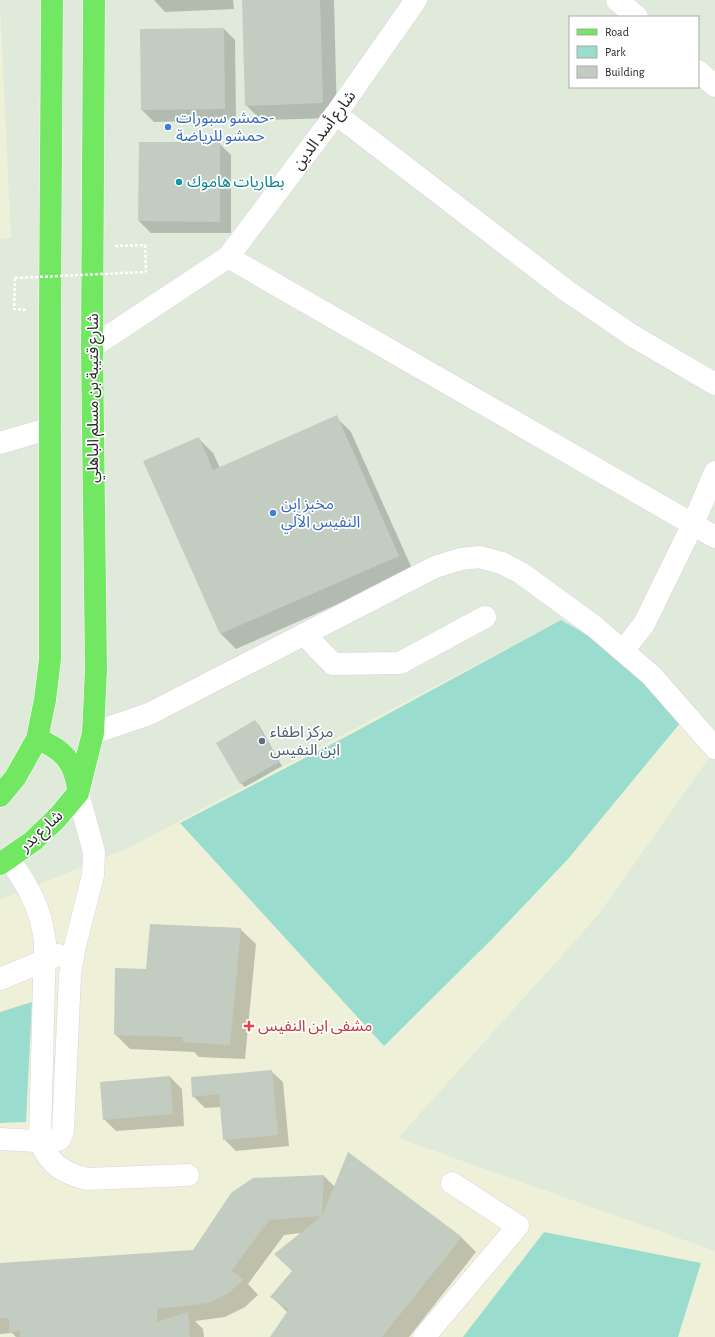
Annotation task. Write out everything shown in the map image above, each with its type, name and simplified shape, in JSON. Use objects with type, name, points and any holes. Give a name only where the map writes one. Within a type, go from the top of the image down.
[{"type":"main road","points":[[0,796],[15,778],[37,739],[45,700],[50,659],[52,0]]},
{"type":"main road","name":"شارع قتيبة بن مسلم الباهلي","points":[[78,793],[93,733],[96,670],[92,348],[94,0]]},
{"type":"main road","points":[[37,739],[51,744],[63,753],[72,765],[78,793]]},
{"type":"main road","name":"شارع بدر","points":[[3,859],[33,841],[57,818],[78,793]]},
{"type":"street","name":"شارع أسد الدين","points":[[92,348],[228,257],[336,114],[416,0]]},
{"type":"street","points":[[617,0],[636,16]]},
{"type":"street","points":[[699,72],[715,86]]},
{"type":"street","points":[[336,114],[567,291],[633,336],[715,384]]},
{"type":"street","points":[[228,257],[715,537]]},
{"type":"street","points":[[0,442],[51,428]]},
{"type":"street","points":[[623,651],[644,624],[693,524],[715,472]]},
{"type":"street","points":[[93,733],[149,714],[435,567],[461,559],[479,557],[502,562],[521,573],[595,627],[651,675],[715,748]]},
{"type":"street","points":[[304,634],[333,664],[400,662],[484,617]]},
{"type":"street","points":[[0,1139],[52,1142],[60,1139],[62,1131],[70,975],[74,950],[93,875],[94,852],[78,793]]},
{"type":"street","points":[[3,859],[33,898],[41,916],[45,942],[40,1141],[45,1153],[53,1163],[63,1171],[75,1176],[87,1178],[188,1175]]},
{"type":"street","points":[[0,979],[45,960],[74,950]]},
{"type":"street","points":[[424,1337],[518,1226],[452,1183]]},
{"type":"path","points":[[14,309],[15,278],[146,272],[145,245],[93,247]]},
{"type":"shaded area","points":[[0,5],[11,238],[0,239]]},
{"type":"shaded area","name":"مشفى ابن النفيس","points":[[561,620],[615,651],[711,755],[599,914],[398,1138],[715,1251],[715,1337],[0,1337],[0,900],[128,848]]},
{"type":"green space","points":[[561,620],[615,651],[681,722],[568,859],[493,938],[384,1046],[180,823],[351,734]]},
{"type":"green space","points":[[32,1002],[26,1122],[0,1123],[0,1012]]},
{"type":"green space","points":[[544,1232],[701,1263],[678,1337],[463,1337]]},
{"type":"building","points":[[242,0],[320,0],[323,103],[245,106]]},
{"type":"building","points":[[224,28],[225,109],[141,110],[140,29]]},
{"type":"building","name":"بطاريات هاموك","points":[[139,142],[220,142],[220,222],[138,221]]},
{"type":"building","name":"مخبز ابن النفيس الآلي","points":[[337,415],[399,556],[220,634],[143,461],[199,437],[213,470]]},
{"type":"building","points":[[255,720],[279,762],[240,784],[216,743]]},
{"type":"building","points":[[150,924],[241,928],[230,1045],[183,1042],[183,1037],[114,1035],[115,968],[146,969]]},
{"type":"building","points":[[272,1070],[278,1135],[223,1140],[219,1094],[192,1097],[191,1077]]},
{"type":"building","points":[[170,1076],[173,1114],[103,1120],[100,1082]]},
{"type":"building","points":[[348,1152],[462,1237],[382,1337],[270,1337],[289,1309],[270,1297],[292,1271],[274,1254],[322,1216]]},
{"type":"building","points":[[324,1175],[322,1216],[269,1220],[231,1271],[244,1279],[230,1292],[209,1303],[157,1309],[157,1322],[188,1312],[190,1337],[20,1337],[20,1331],[9,1332],[9,1318],[0,1318],[0,1263],[193,1250],[231,1193],[253,1178]]},
{"type":"place","name":"حمشو سبورات- حمشو للرياضة","points":[[168,127]]},
{"type":"place","name":"بطاريات هاموك","points":[[179,182]]},
{"type":"place","name":"مخبز ابن النفيس الآلي","points":[[273,513]]},
{"type":"place","name":"مركز اطفاء ابن النفيس","points":[[262,741]]},
{"type":"place","name":"مشفى ابن النفيس","points":[[249,1026]]}]
